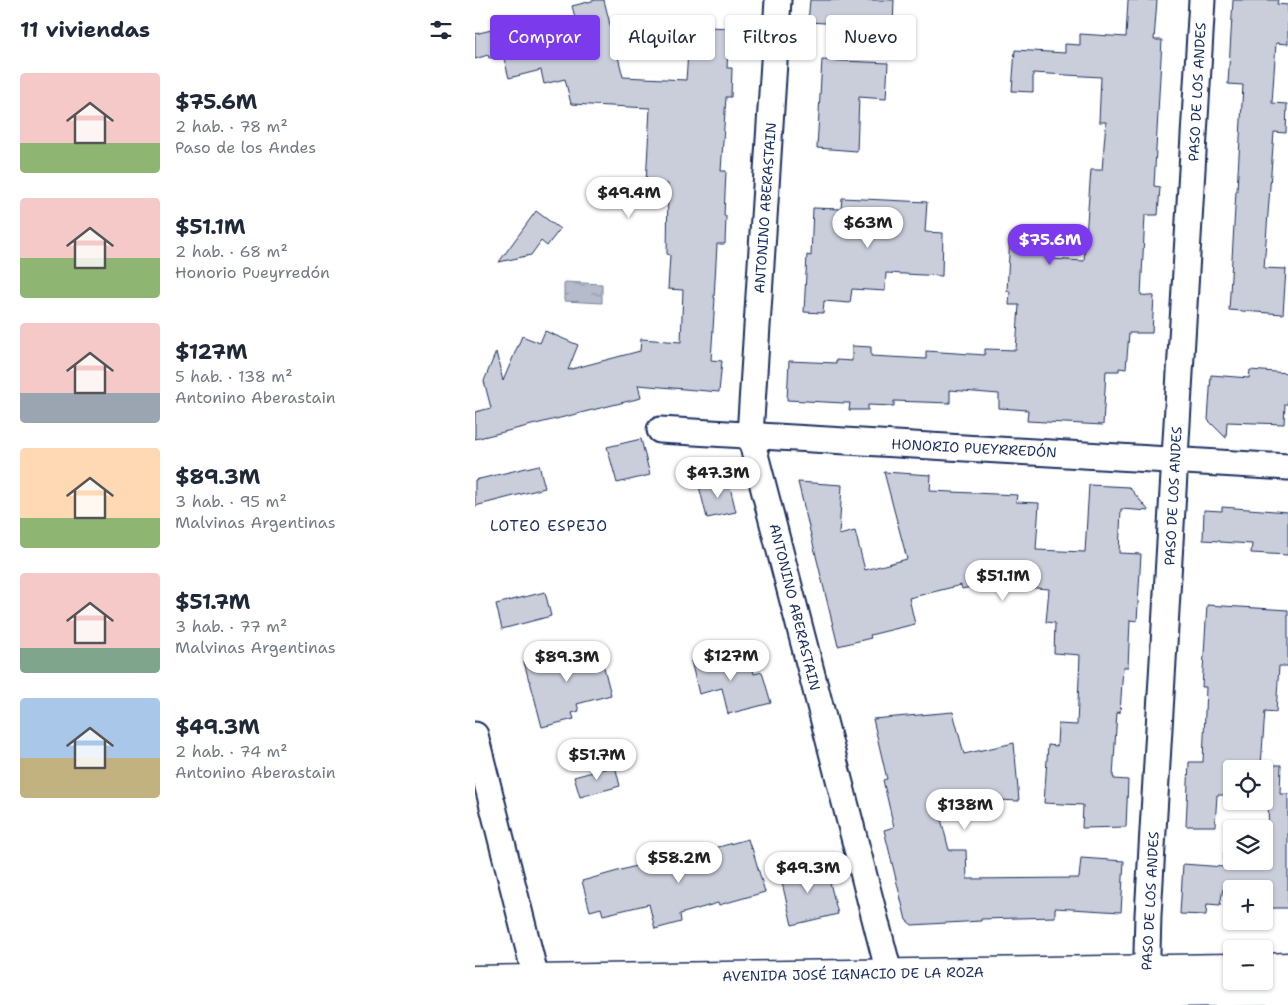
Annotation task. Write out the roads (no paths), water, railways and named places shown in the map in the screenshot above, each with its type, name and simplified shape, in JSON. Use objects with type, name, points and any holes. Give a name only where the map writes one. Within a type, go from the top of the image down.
[{"type":"main road","points":[[1273,968],[1288,967]]},
{"type":"main road","name":"AVENIDA JOSÉ IGNACIO DE LA ROZA","points":[[1146,981],[1223,969]]},
{"type":"main road","name":"AVENIDA JOSÉ IGNACIO DE LA ROZA","points":[[485,995],[1146,981],[1288,991]]},
{"type":"street","name":"ANTONINO ABERASTAIN","points":[[778,0],[750,435],[892,985]]},
{"type":"street","name":"PASO DE LOS ANDES","points":[[1146,981],[1148,915],[1202,0]]},
{"type":"street","name":"HONORIO PUEYRREDÓN","points":[[660,430],[1288,467]]},
{"type":"street","points":[[475,735],[528,994]]},
{"type":"water","points":[[564,282],[602,284],[602,303],[564,301]]},
{"type":"district","name":"LOTEO ESPEJO","points":[[549,526]]}]
